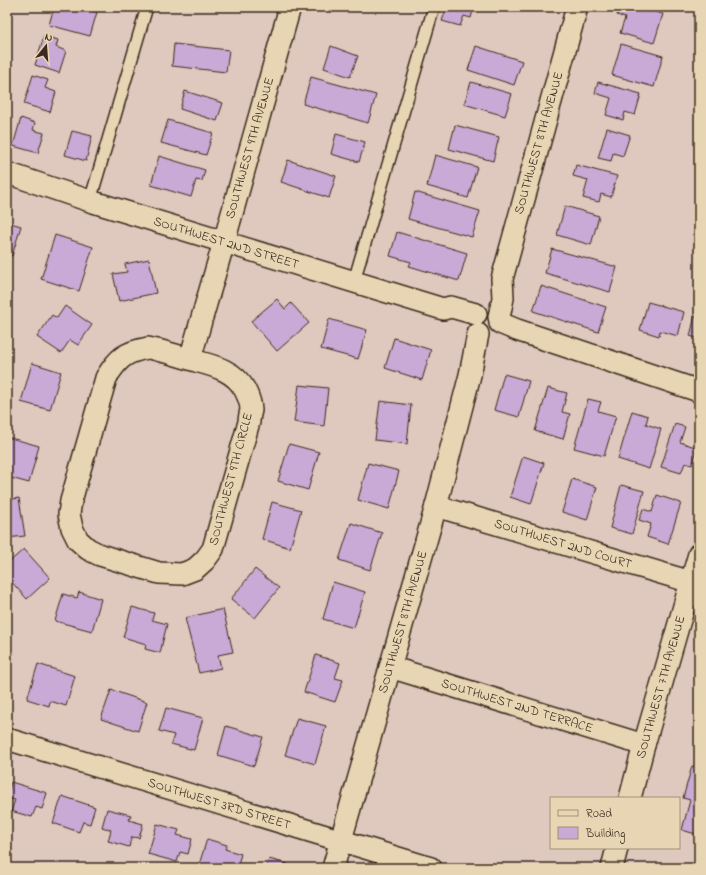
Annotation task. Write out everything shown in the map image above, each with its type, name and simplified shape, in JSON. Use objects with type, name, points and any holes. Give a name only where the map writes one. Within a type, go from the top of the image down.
[{"type":"street","name":"SOUTHWEST 9TH AVENUE","points":[[190,359],[290,7]]},
{"type":"street","name":"SOUTHWEST 8TH AVENUE","points":[[333,868],[436,506],[470,375],[477,369],[488,350],[487,324],[503,298],[502,279],[577,7]]},
{"type":"street","name":"SOUTHWEST 2ND STREET","points":[[8,174],[90,201],[443,309],[448,314],[487,324],[507,338],[533,345],[548,340],[699,391]]},
{"type":"street","name":"SOUTHWEST 9TH CIRCLE","points":[[148,348],[161,350],[190,359],[220,368],[232,374],[242,384],[248,396],[251,409],[250,416],[213,549],[205,560],[195,569],[182,574],[159,573],[100,555],[88,549],[78,540],[72,528],[69,514],[71,501],[106,378],[113,366],[122,357],[135,350],[148,348]]},
{"type":"street","name":"SOUTHWEST 2ND COURT","points":[[436,506],[691,582]]},
{"type":"street","name":"SOUTHWEST 7TH AVENUE","points":[[630,797],[699,554]]},
{"type":"street","name":"SOUTHWEST 2ND TERRACE","points":[[390,667],[644,745]]},
{"type":"street","name":"SOUTHWEST 3RD STREET","points":[[7,739],[432,868]]},
{"type":"street","points":[[612,868],[617,849]]},
{"type":"lane","points":[[90,201],[147,7]]},
{"type":"lane","points":[[354,282],[434,7]]},
{"type":"building","points":[[54,7],[77,7],[97,12],[90,36],[49,25]]},
{"type":"building","points":[[447,7],[474,7],[471,18],[464,16],[460,26],[442,21]]},
{"type":"building","points":[[619,7],[638,7],[663,14],[654,43],[620,33],[625,18],[617,15]]},
{"type":"building","points":[[44,36],[58,40],[56,47],[66,51],[59,73],[35,65]]},
{"type":"building","points":[[174,44],[229,50],[226,72],[172,66]]},
{"type":"building","points":[[621,44],[663,56],[654,87],[612,75]]},
{"type":"building","points":[[331,46],[358,56],[350,77],[324,68]]},
{"type":"building","points":[[476,46],[522,61],[514,85],[468,70]]},
{"type":"building","points":[[33,75],[48,80],[45,88],[56,92],[50,112],[24,104]]},
{"type":"building","points":[[311,77],[376,95],[368,123],[303,104]]},
{"type":"building","points":[[471,82],[512,94],[505,116],[464,104]]},
{"type":"building","points":[[598,82],[641,94],[635,115],[625,112],[623,120],[606,115],[611,98],[595,93]]},
{"type":"building","points":[[185,91],[223,103],[217,121],[180,109]]},
{"type":"building","points":[[21,118],[35,123],[33,130],[44,133],[38,153],[13,146]]},
{"type":"building","points":[[168,120],[213,133],[206,155],[161,143]]},
{"type":"building","points":[[455,125],[499,137],[493,161],[449,149]]},
{"type":"building","points":[[607,128],[630,135],[623,156],[613,153],[611,161],[598,158]]},
{"type":"building","points":[[72,131],[92,136],[86,161],[65,155]]},
{"type":"building","points":[[336,134],[365,142],[359,162],[331,154]]},
{"type":"building","points":[[435,155],[477,167],[468,198],[427,186]]},
{"type":"building","points":[[159,156],[205,170],[202,181],[196,180],[191,197],[151,185]]},
{"type":"building","points":[[288,160],[336,176],[329,198],[281,182]]},
{"type":"building","points":[[576,165],[617,176],[611,197],[601,194],[599,202],[583,198],[588,180],[573,176]]},
{"type":"building","points":[[415,192],[480,211],[472,237],[408,219]]},
{"type":"building","points":[[565,206],[599,216],[591,245],[557,235]]},
{"type":"building","points":[[7,222],[21,226],[12,256],[7,255]]},
{"type":"building","points":[[397,232],[467,253],[459,281],[409,266],[411,262],[390,256]]},
{"type":"building","points":[[55,235],[93,247],[79,291],[41,279]]},
{"type":"building","points":[[552,249],[617,267],[610,292],[545,273]]},
{"type":"building","points":[[149,259],[156,293],[119,301],[113,274],[127,272],[125,264]]},
{"type":"building","points":[[541,286],[606,307],[598,332],[533,311]]},
{"type":"building","points":[[277,299],[285,309],[291,303],[309,323],[277,351],[251,321]]},
{"type":"building","points":[[648,302],[684,312],[678,336],[660,331],[659,336],[640,330]]},
{"type":"building","points":[[65,306],[92,325],[78,345],[70,340],[61,353],[37,337],[52,315],[57,318]]},
{"type":"building","points":[[695,316],[699,317],[699,339],[690,336]]},
{"type":"building","points":[[329,319],[367,330],[358,359],[321,349]]},
{"type":"building","points":[[394,338],[431,350],[422,380],[385,368]]},
{"type":"building","points":[[32,363],[61,372],[50,410],[21,402]]},
{"type":"building","points":[[504,374],[529,381],[519,417],[494,410]]},
{"type":"building","points":[[299,385],[328,388],[324,426],[294,422]]},
{"type":"building","points":[[548,388],[567,393],[562,412],[570,414],[563,439],[535,431]]},
{"type":"building","points":[[588,399],[601,402],[598,411],[616,416],[604,456],[574,448]]},
{"type":"building","points":[[380,401],[411,405],[407,444],[375,440]]},
{"type":"building","points":[[632,411],[648,416],[646,424],[661,429],[649,469],[618,459]]},
{"type":"building","points":[[675,424],[685,427],[680,442],[698,448],[692,465],[685,463],[681,473],[661,467]]},
{"type":"building","points":[[7,437],[39,446],[29,483],[7,477]]},
{"type":"building","points":[[289,444],[319,452],[308,490],[278,481]]},
{"type":"building","points":[[523,456],[544,463],[531,504],[510,497]]},
{"type":"building","points":[[368,463],[399,471],[389,509],[358,500]]},
{"type":"building","points":[[572,479],[597,487],[587,520],[562,512]]},
{"type":"building","points":[[621,485],[644,491],[632,534],[610,528]]},
{"type":"building","points":[[657,495],[681,503],[668,544],[647,537],[651,524],[639,520],[643,509],[652,512]]},
{"type":"building","points":[[19,498],[25,536],[7,538],[7,500]]},
{"type":"building","points":[[272,502],[301,510],[290,548],[262,539]]},
{"type":"building","points":[[351,523],[382,533],[370,570],[339,560]]},
{"type":"building","points":[[24,549],[50,578],[27,599],[7,577],[7,564]]},
{"type":"building","points":[[255,569],[279,588],[255,618],[231,599]]},
{"type":"building","points":[[333,582],[365,592],[354,628],[323,619]]},
{"type":"building","points":[[79,592],[101,599],[92,631],[55,621],[63,594],[77,598]]},
{"type":"building","points":[[132,607],[154,613],[152,620],[167,624],[160,653],[145,649],[146,644],[123,637]]},
{"type":"building","points":[[223,609],[233,652],[218,655],[221,668],[199,673],[185,618]]},
{"type":"building","points":[[316,655],[340,663],[335,678],[343,680],[335,702],[304,692]]},
{"type":"building","points":[[7,658],[13,659],[7,681]]},
{"type":"building","points":[[38,664],[75,676],[66,706],[50,701],[49,706],[27,699]]},
{"type":"building","points":[[111,690],[147,702],[138,731],[101,719]]},
{"type":"building","points":[[166,708],[203,718],[194,750],[171,744],[174,735],[159,731]]},
{"type":"building","points":[[297,718],[326,726],[315,764],[285,755]]},
{"type":"building","points":[[226,726],[263,737],[254,766],[218,755]]},
{"type":"building","points":[[692,766],[699,767],[699,835],[682,830],[690,800],[683,798]]},
{"type":"building","points":[[11,782],[47,793],[42,809],[36,807],[32,817],[11,811],[15,800],[7,798]]},
{"type":"building","points":[[62,796],[95,807],[90,824],[83,822],[79,832],[53,823]]},
{"type":"building","points":[[107,809],[131,815],[129,820],[143,824],[139,838],[132,837],[129,847],[108,841],[111,830],[102,827]]},
{"type":"building","points":[[157,824],[179,830],[177,835],[192,839],[188,854],[180,852],[177,862],[148,854]]},
{"type":"building","points":[[207,839],[227,845],[225,849],[241,854],[237,868],[229,866],[229,868],[198,868]]},
{"type":"building","points":[[269,859],[288,864],[287,868],[266,868]]}]
